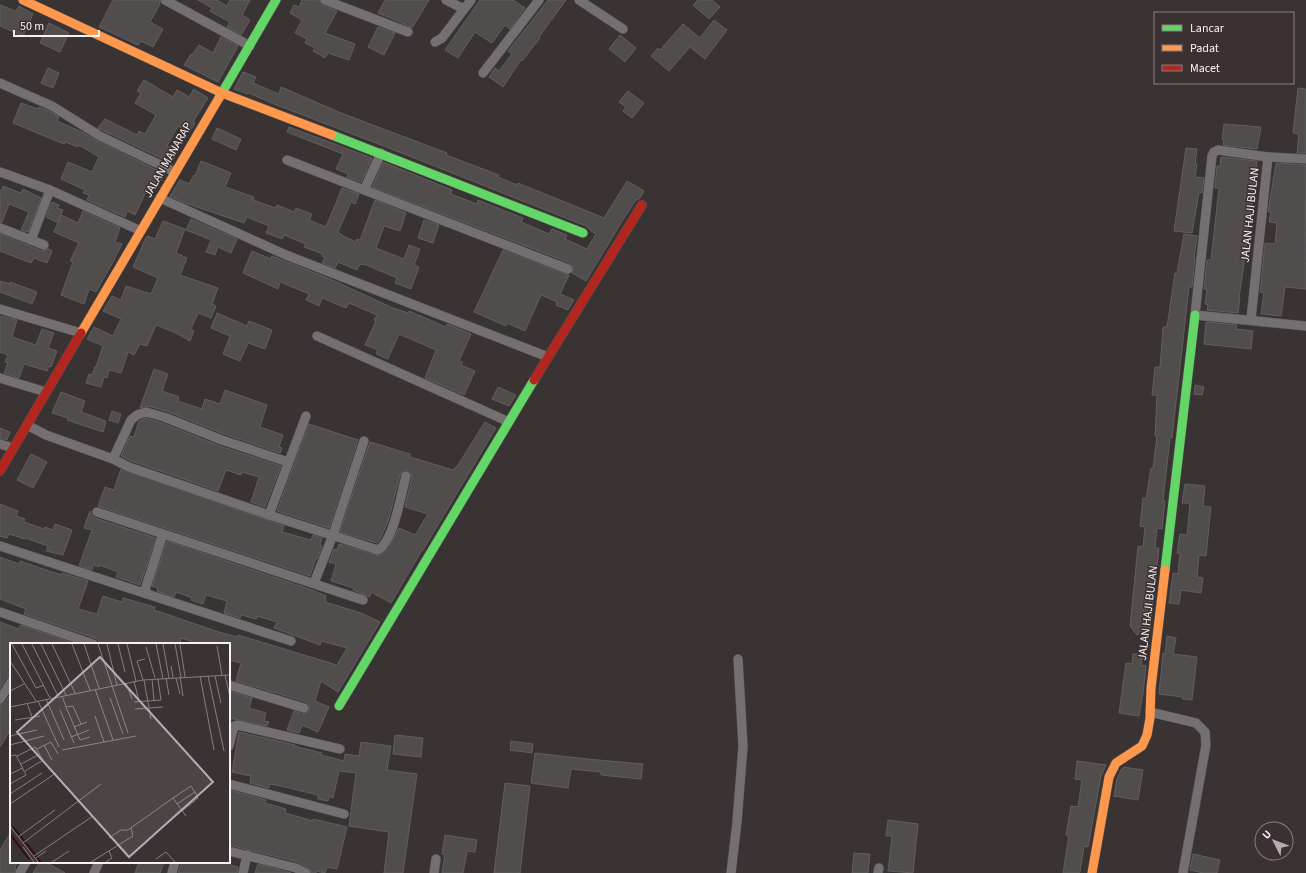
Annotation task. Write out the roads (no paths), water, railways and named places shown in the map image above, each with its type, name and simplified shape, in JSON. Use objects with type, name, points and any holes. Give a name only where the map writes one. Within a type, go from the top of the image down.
[{"type":"street","points":[[23,0],[222,93],[381,153],[583,233]]},
{"type":"street","points":[[165,0],[250,46]]},
{"type":"street","name":"JALAN MANARAP","points":[[0,471],[276,0]]},
{"type":"street","points":[[325,0],[408,32]]},
{"type":"street","points":[[446,0],[464,9]]},
{"type":"street","points":[[435,42],[442,38],[471,0]]},
{"type":"street","points":[[483,73],[539,0]]},
{"type":"street","points":[[578,0],[623,29]]},
{"type":"street","points":[[0,83],[52,106],[100,136],[175,172]]},
{"type":"street","name":"JALAN HAJI BULAN","points":[[1092,873],[1110,777],[1116,764],[1141,747],[1146,741],[1212,156],[1214,152],[1218,150],[1268,157],[1251,319]]},
{"type":"street","points":[[364,190],[381,153]]},
{"type":"street","points":[[1268,157],[1306,159]]},
{"type":"street","points":[[287,160],[568,269]]},
{"type":"street","points":[[0,172],[50,190],[141,231]]},
{"type":"street","points":[[31,240],[50,190]]},
{"type":"street","points":[[160,198],[286,255],[548,357]]},
{"type":"street","points":[[339,706],[548,357],[642,205]]},
{"type":"street","points":[[0,228],[44,245]]},
{"type":"street","points":[[0,309],[81,333]]},
{"type":"street","points":[[1195,315],[1251,319],[1306,326]]},
{"type":"street","points":[[318,336],[509,422]]},
{"type":"street","points":[[0,378],[46,392]]},
{"type":"street","points":[[113,459],[131,420],[137,414],[146,412],[164,417],[222,440],[288,462]]},
{"type":"street","points":[[269,515],[306,416]]},
{"type":"street","points":[[27,425],[46,435],[113,459],[129,467],[269,515],[378,550],[383,547],[392,531],[406,476]]},
{"type":"street","points":[[314,583],[333,535],[364,440]]},
{"type":"street","points":[[0,444],[13,448]]},
{"type":"street","points":[[97,512],[363,600]]},
{"type":"street","points":[[144,593],[164,534]]},
{"type":"street","points":[[0,546],[291,642]]},
{"type":"street","points":[[0,612],[90,643]]},
{"type":"street","points":[[731,873],[743,746],[738,659]]},
{"type":"street","points":[[0,699],[10,684]]},
{"type":"street","points":[[230,685],[304,708]]},
{"type":"street","points":[[1150,712],[1196,723],[1205,732],[1206,745],[1182,873]]},
{"type":"street","points":[[230,742],[234,726],[237,725],[340,749]]},
{"type":"street","points":[[230,784],[344,814]]},
{"type":"street","points":[[230,851],[296,868],[306,873]]},
{"type":"street","points":[[243,873],[247,855]]},
{"type":"street","points":[[434,873],[436,859]]},
{"type":"street","points":[[20,873],[25,863]]},
{"type":"street","points":[[94,873],[99,863]]},
{"type":"street","points":[[172,873],[175,863]]}]
